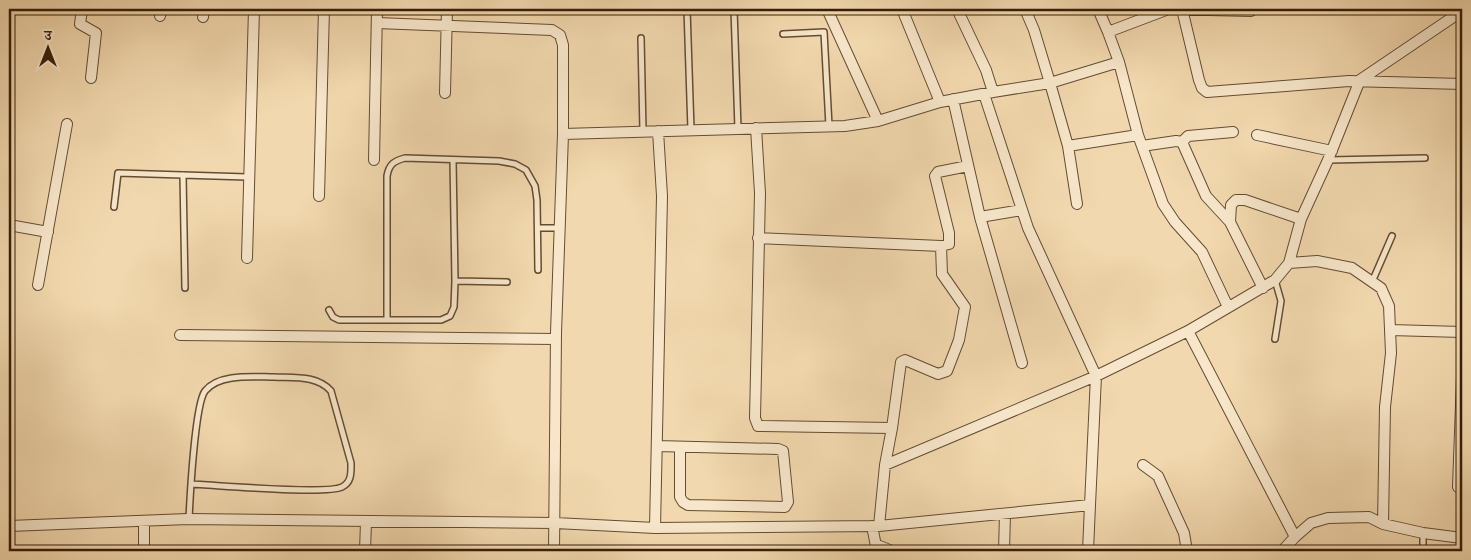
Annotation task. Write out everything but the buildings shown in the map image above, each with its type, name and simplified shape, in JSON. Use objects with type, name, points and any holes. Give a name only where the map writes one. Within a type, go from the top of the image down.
[{"type":"street","points":[[82,9],[80,24],[83,28],[96,33],[91,78]]},
{"type":"street","points":[[247,258],[247,177],[254,9]]},
{"type":"street","points":[[319,196],[324,9]]},
{"type":"street","points":[[374,160],[378,9]]},
{"type":"street","points":[[445,93],[447,9]]},
{"type":"street","points":[[827,9],[878,121]]},
{"type":"street","points":[[902,9],[940,102]]},
{"type":"street","points":[[957,9],[986,70],[989,93],[1022,210],[1096,376],[1088,551]]},
{"type":"street","points":[[1025,9],[1034,30],[1068,146],[1077,204]]},
{"type":"street","points":[[1098,9],[1119,62],[1138,135],[1162,204],[1174,222],[1202,252],[1228,307]]},
{"type":"street","points":[[1108,32],[1166,9],[1252,11]]},
{"type":"street","points":[[1182,10],[1202,88],[1207,92],[1360,80],[1462,84]]},
{"type":"street","points":[[885,465],[1096,376],[1188,330],[1275,280],[1289,262],[1301,219],[1330,156],[1360,80],[1462,11]]},
{"type":"street","points":[[377,23],[534,28],[552,30],[560,35],[563,45],[563,134],[556,339],[554,551]]},
{"type":"street","points":[[563,134],[829,127],[878,121],[953,99],[1050,83],[1119,62]]},
{"type":"street","points":[[953,99],[980,217],[1022,363]]},
{"type":"street","points":[[38,285],[67,124]]},
{"type":"street","points":[[756,128],[760,193],[755,418],[758,426],[892,428]]},
{"type":"street","points":[[655,528],[662,196],[658,131]]},
{"type":"street","points":[[1182,142],[1188,136],[1233,132]]},
{"type":"street","points":[[1068,146],[1138,135]]},
{"type":"street","points":[[1257,135],[1330,156]]},
{"type":"street","points":[[1142,146],[1176,141],[1182,142]]},
{"type":"street","points":[[1182,142],[1206,196],[1230,222],[1263,288]]},
{"type":"street","points":[[758,238],[941,246],[949,244],[951,240],[935,176],[938,172],[968,166]]},
{"type":"street","points":[[1230,222],[1231,205],[1236,200],[1244,200],[1301,219]]},
{"type":"street","points":[[980,217],[1022,210]]},
{"type":"street","points":[[9,225],[48,232]]},
{"type":"street","points":[[892,551],[877,548],[875,526],[901,362],[905,360],[931,372],[944,374],[948,371],[959,340],[966,307],[942,274],[941,246]]},
{"type":"street","points":[[1289,262],[1317,261],[1352,268],[1380,288],[1389,306],[1391,353],[1385,407],[1383,524]]},
{"type":"street","points":[[1188,330],[1295,537]]},
{"type":"street","points":[[1390,330],[1462,332]]},
{"type":"street","points":[[180,335],[556,339]]},
{"type":"street","points":[[1458,488],[1462,377]]},
{"type":"street","points":[[657,446],[680,446],[783,451],[788,502],[786,507],[688,505],[680,497],[680,446]]},
{"type":"street","points":[[1143,464],[1158,476],[1184,532],[1187,551]]},
{"type":"street","points":[[9,526],[188,519],[554,523],[655,528],[875,526],[1090,505]]},
{"type":"street","points":[[1004,551],[1005,514]]},
{"type":"street","points":[[1282,551],[1311,523],[1328,518],[1369,517],[1383,524],[1423,533],[1462,538]]},
{"type":"street","points":[[144,521],[144,551]]},
{"type":"street","points":[[365,551],[366,522]]},
{"type":"lane","points":[[687,9],[691,130]]},
{"type":"lane","points":[[734,9],[738,129]]},
{"type":"lane","points":[[783,34],[824,32],[829,127]]},
{"type":"lane","points":[[641,38],[643,131]]},
{"type":"lane","points":[[1330,156],[1424,158]]},
{"type":"lane","points":[[387,320],[389,168],[395,161],[405,158],[499,161],[515,164],[526,170],[535,186],[538,270]]},
{"type":"lane","points":[[328,310],[333,318],[339,320],[441,320],[450,316],[454,307],[455,281],[453,160]]},
{"type":"lane","points":[[114,207],[118,173],[247,177]]},
{"type":"lane","points":[[183,175],[185,288]]},
{"type":"lane","points":[[538,228],[559,228]]},
{"type":"lane","points":[[1372,282],[1392,236]]},
{"type":"lane","points":[[1275,280],[1281,301],[1275,339]]},
{"type":"lane","points":[[455,281],[507,282]]},
{"type":"lane","points":[[188,519],[191,484],[198,414],[201,398],[206,390],[224,381],[251,377],[308,379],[323,383],[330,391],[351,463],[351,475],[343,487],[335,489],[309,489],[191,484]]},
{"type":"lane","points":[[1423,533],[1423,551]]}]
